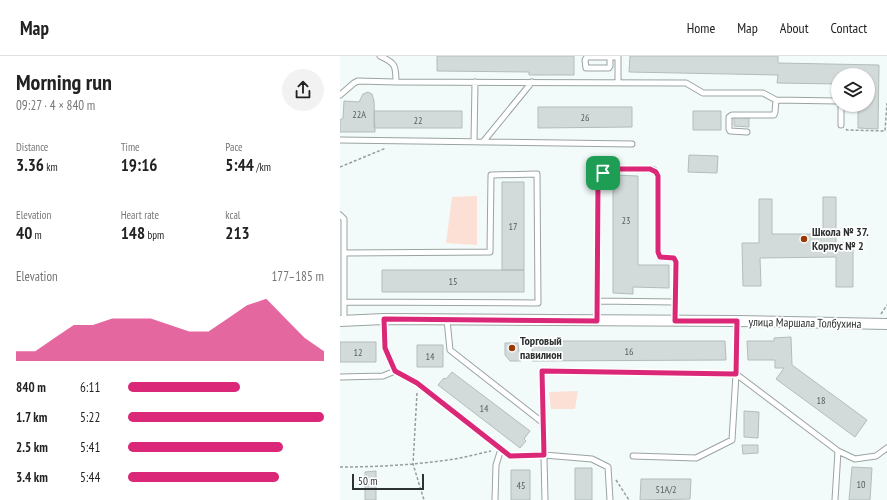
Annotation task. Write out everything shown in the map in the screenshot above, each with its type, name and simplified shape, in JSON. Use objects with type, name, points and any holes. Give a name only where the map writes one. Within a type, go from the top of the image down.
[{"type":"street","name":"улица Маршала Толбухина","points":[[342,320],[737,321],[887,324]]},
{"type":"lane","points":[[380,56],[393,64],[396,71],[396,82]]},
{"type":"lane","points":[[610,57],[609,68],[586,68],[587,57],[618,56],[618,83]]},
{"type":"lane","points":[[340,95],[354,83],[358,82],[686,83],[702,93],[763,93],[776,100],[831,101]]},
{"type":"lane","points":[[474,82],[474,142]]},
{"type":"lane","points":[[483,142],[532,82]]},
{"type":"lane","points":[[747,132],[730,131],[728,129],[729,118],[732,116],[774,115],[776,112],[776,100]]},
{"type":"lane","points":[[841,112],[841,125]]},
{"type":"lane","points":[[340,140],[632,144]]},
{"type":"lane","points":[[597,321],[598,183],[603,173],[608,169],[650,169],[656,172],[658,176],[658,252],[660,257],[675,260],[675,321]]},
{"type":"lane","points":[[343,300],[538,303],[537,174],[491,175],[490,252],[344,253]]},
{"type":"lane","points":[[340,215],[344,219],[342,320]]},
{"type":"lane","points":[[597,302],[675,302]]},
{"type":"lane","points":[[384,319],[385,348],[395,371],[417,383],[510,456],[544,455],[592,459],[608,467],[610,500]]},
{"type":"lane","points":[[447,320],[450,350],[542,422]]},
{"type":"lane","points":[[633,456],[696,458],[732,440],[736,374],[737,321]]},
{"type":"lane","points":[[340,377],[383,376],[395,371]]},
{"type":"lane","points":[[545,500],[542,371],[736,374],[838,451],[855,459],[876,456],[887,448]]},
{"type":"lane","points":[[495,500],[496,465],[501,449]]},
{"type":"lane","points":[[835,500],[838,451]]},
{"type":"path","points":[[841,125],[848,130],[885,131],[887,103]]},
{"type":"path","points":[[340,167],[404,141]]},
{"type":"path","points":[[880,314],[887,305]]},
{"type":"path","points":[[417,383],[413,464],[424,500]]},
{"type":"path","points":[[340,467],[369,467],[450,460],[501,449]]},
{"type":"path","points":[[616,480],[629,500]]},
{"type":"shaded area","points":[[477,196],[477,245],[446,243],[452,197]]},
{"type":"shaded area","points":[[578,391],[575,409],[551,409],[549,392]]},
{"type":"building","points":[[437,56],[574,56],[574,75],[529,75],[529,72],[437,71]]},
{"type":"building","points":[[630,56],[778,56],[778,63],[879,65],[878,129],[858,128],[858,112],[875,112],[875,68],[831,68],[831,84],[777,83],[778,75],[629,72]]},
{"type":"building","points":[[368,92],[372,94],[374,101],[375,132],[340,132],[340,120],[343,118],[344,101],[359,102],[363,94]]},
{"type":"building","points":[[538,107],[632,107],[632,127],[538,128]]},
{"type":"building","points":[[374,111],[462,111],[462,128],[374,128]]},
{"type":"building","points":[[693,111],[721,111],[721,130],[693,130]]},
{"type":"building","points":[[734,117],[749,118],[749,127],[734,126]]},
{"type":"building","points":[[689,155],[718,156],[717,173],[688,172]]},
{"type":"building","points":[[613,175],[638,176],[638,265],[669,265],[669,288],[633,287],[633,294],[613,293]]},
{"type":"building","points":[[502,182],[524,182],[524,270],[502,270]]},
{"type":"building","points":[[823,197],[836,197],[836,243],[853,243],[853,287],[836,287],[836,257],[760,258],[761,286],[743,286],[742,243],[759,243],[759,199],[772,199],[772,234],[823,234]]},
{"type":"building","points":[[382,270],[524,270],[524,292],[382,292]]},
{"type":"building","points":[[791,337],[792,365],[867,420],[855,437],[776,379],[784,368],[775,368],[775,360],[748,360],[747,341],[774,341],[774,338]]},
{"type":"building","points":[[532,341],[725,341],[726,360],[532,361]]},
{"type":"building","points":[[340,342],[376,342],[376,362],[340,362]]},
{"type":"building","name":"Торговый павилион","points":[[505,343],[518,343],[521,361],[510,361],[505,355]]},
{"type":"building","points":[[417,345],[443,345],[443,367],[417,367]]},
{"type":"building","points":[[452,372],[530,431],[524,439],[526,441],[520,448],[438,385]]},
{"type":"building","points":[[744,411],[759,412],[758,438],[744,437]]},
{"type":"building","points":[[742,445],[758,445],[758,453],[743,454]]},
{"type":"building","points":[[852,467],[872,468],[870,500],[849,500]]},
{"type":"building","points":[[575,468],[592,468],[592,500],[575,500]]},
{"type":"building","points":[[511,470],[530,470],[530,500],[511,500]]},
{"type":"building","points":[[376,471],[376,500],[365,500],[365,472]]},
{"type":"building","points":[[641,479],[691,479],[690,499],[640,500]]},
{"type":"place","name":"Школа № 37. Корпус № 2","points":[[804,239]]},
{"type":"place","name":"Торговый павилион","points":[[512,348]]},
{"type":"route","points":[[608,169],[650,169],[656,172],[658,176],[658,256],[674,258],[676,262],[675,321],[737,321],[736,374],[542,371],[542,422],[544,455],[510,456],[417,383],[395,371],[385,348],[384,319],[597,321],[598,183],[603,173],[608,169]]}]
